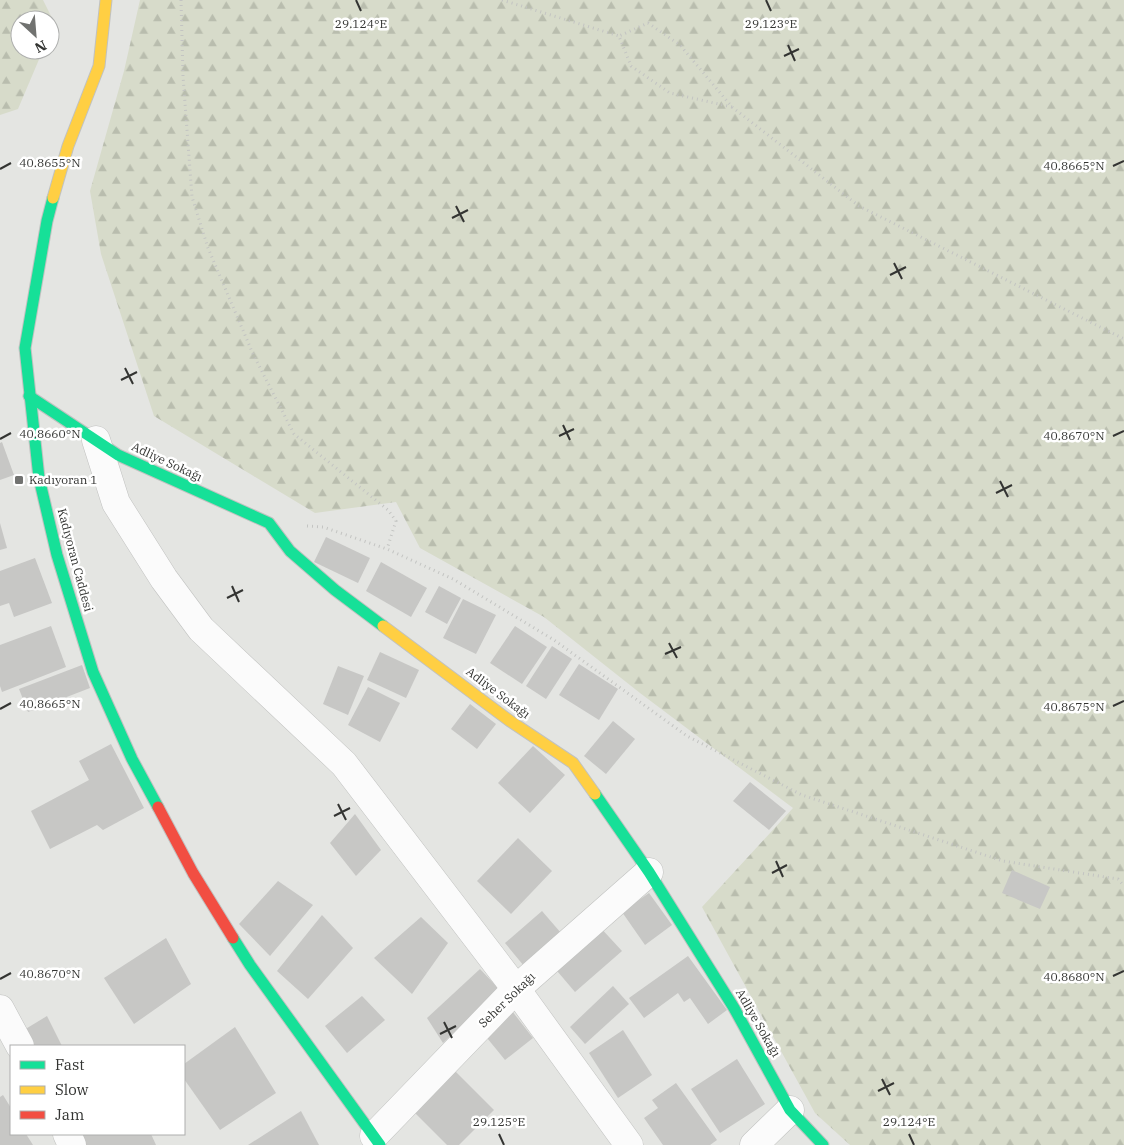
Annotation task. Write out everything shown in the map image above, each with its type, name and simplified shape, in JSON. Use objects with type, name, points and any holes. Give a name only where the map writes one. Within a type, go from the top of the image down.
[{"type":"street","name":"Kadıyoran Caddesi","points":[[106,0],[99,66],[68,146],[47,221],[25,348],[39,478],[57,555],[93,672],[132,760],[193,873],[250,965],[377,1140]]},
{"type":"street","name":"Adliye Sokağı","points":[[29,396],[118,454],[269,523],[290,551],[335,590],[510,721],[573,763],[649,872],[734,1008],[790,1110],[823,1145]]},
{"type":"street","points":[[96,440],[116,503],[164,579],[202,629],[344,764],[516,989],[628,1145]]},
{"type":"street","name":"Seher Sokağı","points":[[377,1140],[516,989],[649,872]]},
{"type":"street","points":[[0,1009],[19,1045]]},
{"type":"street","points":[[754,1145],[790,1110]]},
{"type":"path","points":[[181,0],[182,76],[192,197],[208,248],[253,354],[294,434],[388,510],[396,521],[387,549]]},
{"type":"path","points":[[502,0],[619,36],[648,23],[680,45],[732,107],[859,206],[1124,339]]},
{"type":"path","points":[[619,36],[631,66],[670,93],[732,107]]},
{"type":"path","points":[[269,523],[323,527],[387,549],[452,579],[554,640],[687,736],[802,795],[1003,862],[1118,879],[1124,886]]},
{"type":"green space","points":[[0,0],[43,0],[48,10],[10,10],[10,60],[39,60],[18,109],[0,115]]},
{"type":"green space","points":[[140,0],[1124,0],[1124,1145],[850,1145],[815,1113],[702,907],[793,808],[640,693],[544,617],[420,548],[396,502],[315,513],[154,416],[101,254],[90,191],[124,71]]},
{"type":"building","points":[[2,442],[14,475],[0,480],[0,443]]},
{"type":"building","points":[[0,523],[7,548],[0,550]]},
{"type":"building","points":[[326,537],[370,558],[358,583],[314,562]]},
{"type":"building","points":[[35,558],[52,603],[14,617],[9,603],[0,606],[0,571]]},
{"type":"building","points":[[381,562],[427,588],[411,617],[366,591]]},
{"type":"building","points":[[439,586],[461,598],[447,624],[425,612]]},
{"type":"building","points":[[463,599],[496,615],[476,654],[443,638]]},
{"type":"building","points":[[51,626],[66,667],[2,692],[0,686],[0,645]]},
{"type":"building","points":[[515,626],[547,647],[522,684],[490,663]]},
{"type":"building","points":[[552,646],[572,659],[546,699],[526,686]]},
{"type":"building","points":[[380,652],[419,670],[406,698],[367,680]]},
{"type":"building","points":[[579,664],[618,689],[599,720],[559,695]]},
{"type":"building","points":[[82,665],[90,688],[28,712],[19,689]]},
{"type":"building","points":[[338,666],[364,676],[348,715],[323,704]]},
{"type":"building","points":[[368,687],[400,703],[380,742],[348,725]]},
{"type":"building","points":[[470,704],[496,724],[477,749],[451,729]]},
{"type":"building","points":[[613,721],[635,739],[606,774],[584,756]]},
{"type":"building","points":[[111,744],[144,808],[103,830],[97,825],[50,849],[31,811],[89,780],[79,761]]},
{"type":"building","points":[[533,746],[565,775],[530,813],[498,783]]},
{"type":"building","points":[[750,782],[786,811],[769,830],[733,801]]},
{"type":"building","points":[[355,814],[381,850],[356,876],[330,843]]},
{"type":"building","points":[[518,838],[552,871],[511,914],[477,881]]},
{"type":"building","points":[[1012,870],[1050,887],[1040,909],[1002,893]]},
{"type":"building","points":[[278,881],[313,905],[270,956],[239,924]]},
{"type":"building","points":[[649,893],[672,925],[645,945],[622,912]]},
{"type":"building","points":[[542,911],[561,933],[524,966],[505,943]]},
{"type":"building","points":[[322,915],[353,948],[308,999],[277,971]]},
{"type":"building","points":[[421,917],[448,943],[412,994],[374,958]]},
{"type":"building","points":[[598,925],[622,951],[575,992],[552,965]]},
{"type":"building","points":[[166,938],[191,984],[134,1024],[104,978]]},
{"type":"building","points":[[688,956],[727,1010],[708,1024],[690,998],[684,1002],[678,993],[644,1018],[629,998]]},
{"type":"building","points":[[480,969],[499,989],[443,1043],[427,1018]]},
{"type":"building","points":[[613,986],[629,1004],[585,1044],[570,1027]]},
{"type":"building","points":[[362,996],[385,1020],[347,1053],[325,1026]]},
{"type":"building","points":[[512,1011],[533,1038],[505,1060],[483,1033]]},
{"type":"building","points":[[47,1016],[62,1045],[19,1045],[14,1036]]},
{"type":"building","points":[[235,1027],[276,1093],[220,1130],[185,1080],[185,1063]]},
{"type":"building","points":[[623,1030],[652,1075],[618,1098],[589,1053]]},
{"type":"building","points":[[737,1059],[765,1104],[720,1133],[691,1089]]},
{"type":"building","points":[[454,1070],[494,1110],[459,1145],[447,1145],[413,1111]]},
{"type":"building","points":[[676,1083],[717,1140],[710,1145],[663,1145],[644,1118],[658,1108],[652,1100]]},
{"type":"building","points":[[3,1095],[10,1106],[10,1135],[27,1135],[33,1145],[0,1145],[0,1097]]},
{"type":"building","points":[[301,1111],[319,1145],[248,1145]]},
{"type":"building","points":[[71,1135],[151,1135],[156,1145],[77,1145]]},
{"type":"traffic: fast","points":[[53,198],[47,221],[25,348],[39,478],[57,555],[93,672],[132,759],[158,807]]},
{"type":"traffic: fast","points":[[29,396],[118,455],[269,523],[290,551],[335,590],[383,626]]},
{"type":"traffic: fast","points":[[595,794],[649,872],[734,1008],[790,1110],[823,1145]]},
{"type":"traffic: fast","points":[[233,938],[250,965],[380,1145]]},
{"type":"traffic: slow","points":[[53,198],[68,146],[99,66],[106,0]]},
{"type":"traffic: slow","points":[[383,626],[510,721],[573,763],[595,794]]},
{"type":"traffic: jam","points":[[158,807],[193,873],[233,938]]},
{"type":"place","name":"Kadıyoran 1","points":[[19,480]]}]
